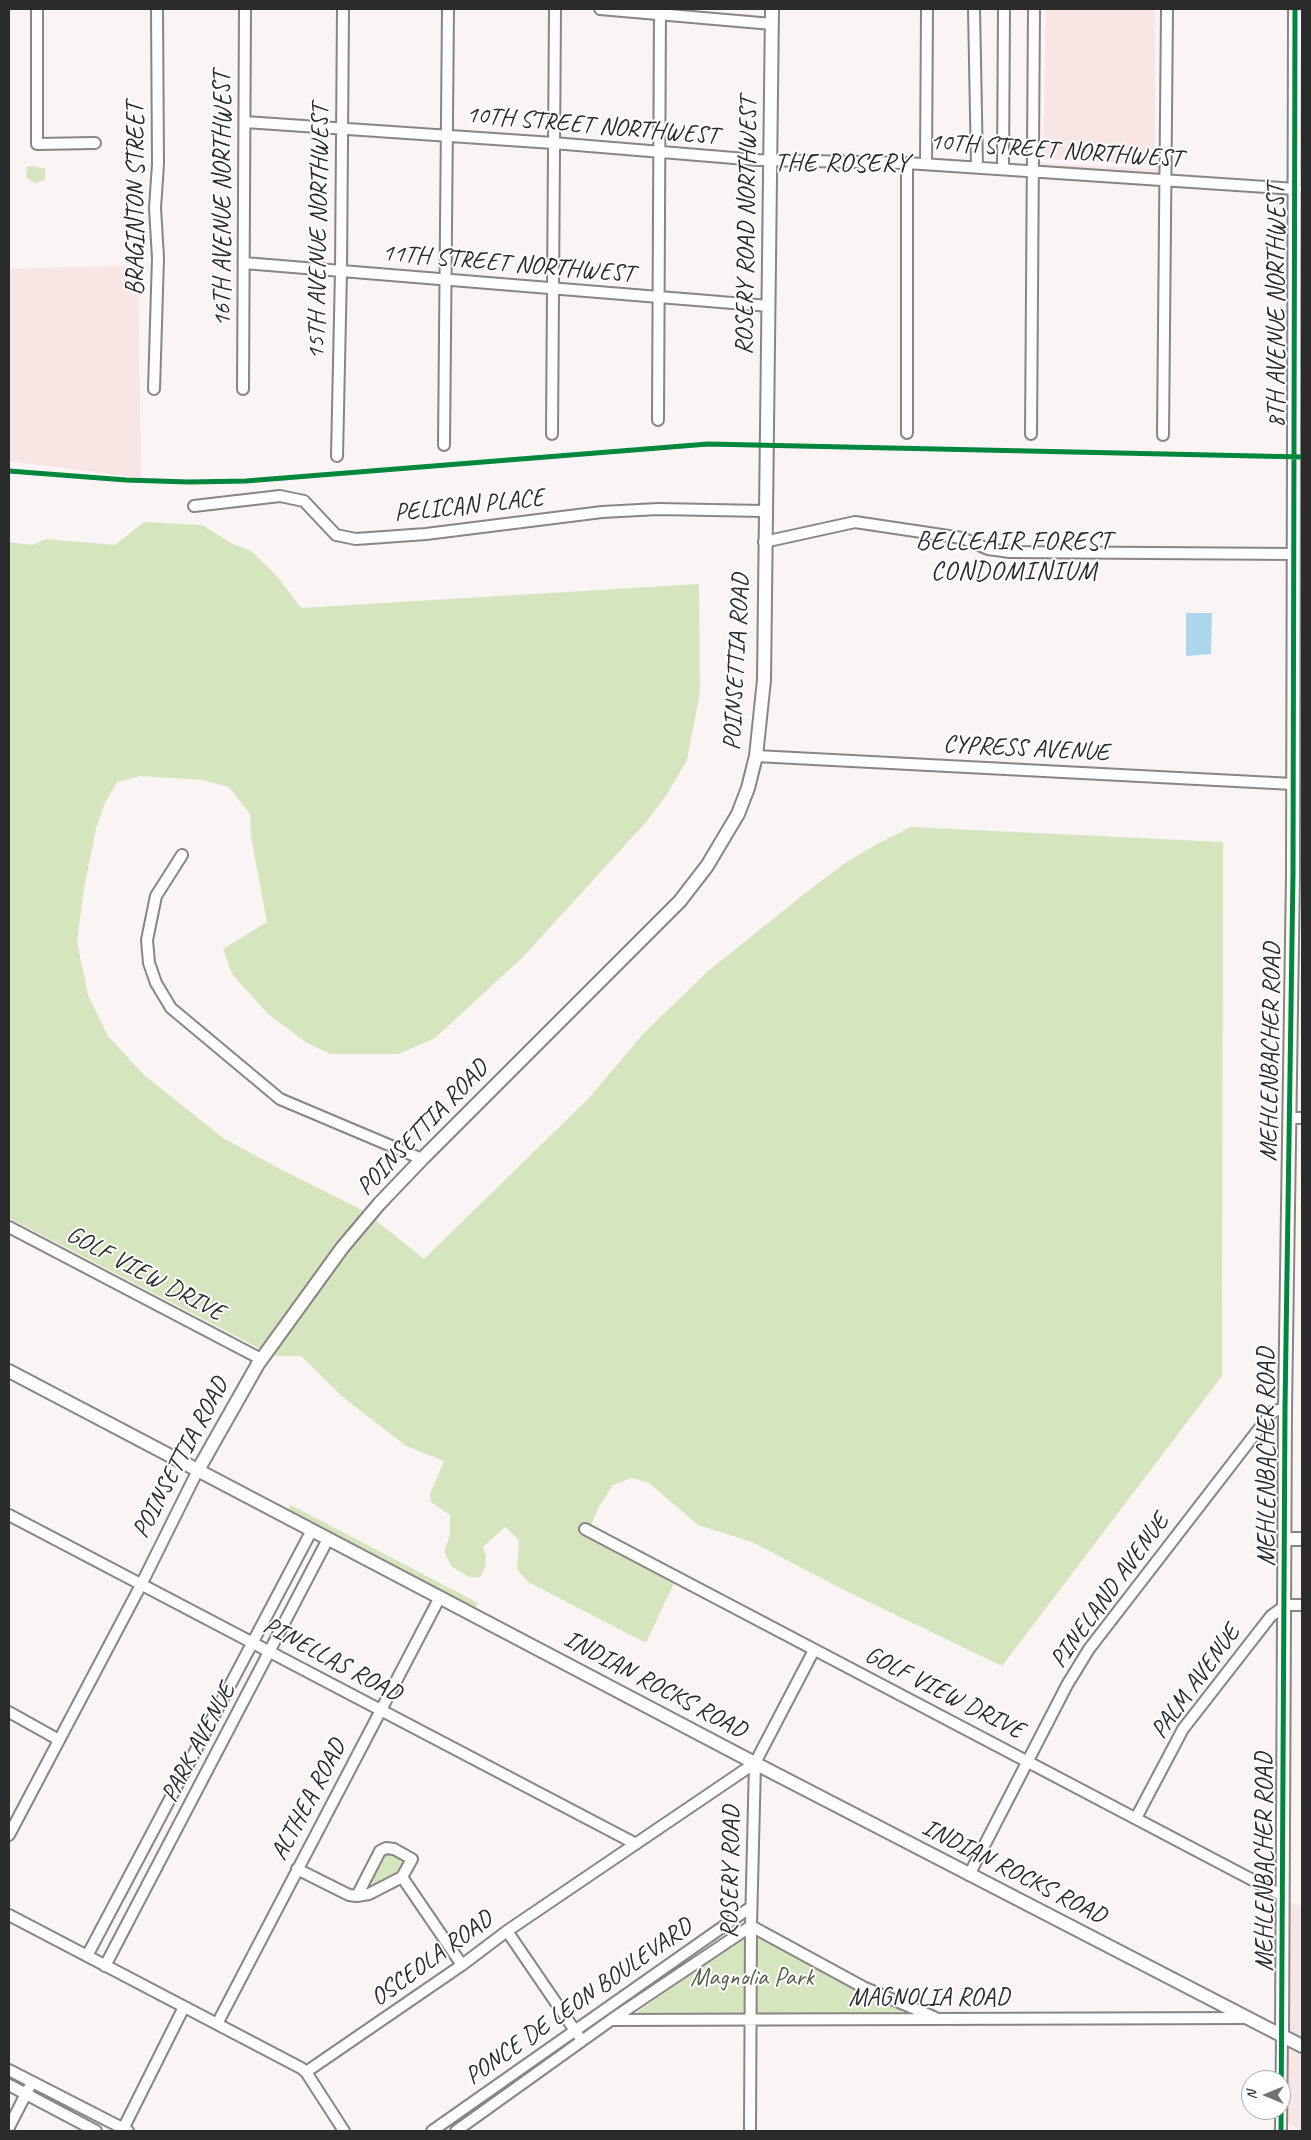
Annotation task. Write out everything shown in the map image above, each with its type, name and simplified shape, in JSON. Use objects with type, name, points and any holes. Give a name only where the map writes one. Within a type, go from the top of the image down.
[{"type":"street","points":[[37,9],[38,144],[95,143]]},
{"type":"street","name":"BRAGINTON STREET","points":[[154,389],[158,258],[155,208],[158,164],[157,9]]},
{"type":"street","name":"16TH AVENUE NORTHWEST","points":[[243,389],[245,9]]},
{"type":"street","name":"15TH AVENUE NORTHWEST","points":[[337,456],[343,128],[343,9]]},
{"type":"street","points":[[444,445],[448,9]]},
{"type":"street","points":[[552,434],[555,9]]},
{"type":"street","points":[[600,9],[660,11],[772,24]]},
{"type":"street","name":"ROSERY ROAD NORTHWEST","points":[[768,444],[772,9]]},
{"type":"street","points":[[926,164],[928,9]]},
{"type":"street","points":[[974,9],[977,167]]},
{"type":"street","points":[[1003,169],[1004,9]]},
{"type":"street","points":[[1031,434],[1034,9]]},
{"type":"street","points":[[1163,435],[1166,9]]},
{"type":"street","name":"8TH AVENUE NORTHWEST","points":[[1293,784],[1298,725],[1294,554],[1299,387],[1299,275],[1296,189],[1299,169],[1299,55],[1295,9]]},
{"type":"street","points":[[658,420],[661,153],[660,11]]},
{"type":"street","name":"10TH STREET NORTHWEST","points":[[244,122],[553,143],[770,161],[906,162],[1296,189]]},
{"type":"street","points":[[906,162],[907,433]]},
{"type":"street","name":"11TH STREET NORTHWEST","points":[[244,263],[769,306]]},
{"type":"street","name":"POINSETTIA ROAD","points":[[9,1835],[141,1584],[198,1470],[261,1359],[342,1248],[379,1204],[680,901],[707,866],[738,814],[748,788],[756,756],[764,680],[764,511],[768,444]]},
{"type":"street","name":"PELICAN PLACE","points":[[194,506],[280,496],[304,502],[336,535],[356,539],[426,534],[602,512],[658,509],[764,511]]},
{"type":"street","points":[[764,542],[855,522],[962,538],[988,548],[1010,552],[1294,554]]},
{"type":"street","name":"CYPRESS AVENUE","points":[[756,756],[1293,784]]},
{"type":"street","name":"MEHLENBACHER ROAD","points":[[1281,2131],[1286,1408],[1296,1118],[1298,874],[1293,784]]},
{"type":"street","points":[[182,855],[156,896],[147,940],[149,963],[156,983],[171,1008],[280,1099],[422,1159]]},
{"type":"street","name":"GOLF VIEW DRIVE","points":[[9,1227],[261,1359]]},
{"type":"street","name":"INDIAN ROCKS ROAD","points":[[9,1371],[969,1875],[1302,2046]]},
{"type":"street","name":"PINELAND AVENUE","points":[[969,1875],[1067,1685],[1089,1649],[1272,1412],[1286,1408]]},
{"type":"street","name":"PINELLAS ROAD","points":[[9,1514],[636,1844]]},
{"type":"street","name":"GOLF VIEW DRIVE","points":[[585,1529],[1028,1760],[1283,1896]]},
{"type":"street","name":"PARK AVENUE","points":[[87,1956],[251,1642],[312,1530]]},
{"type":"street","name":"PARK AVENUE","points":[[105,1966],[328,1538]]},
{"type":"street","points":[[1286,1539],[1302,1539]]},
{"type":"street","name":"ALTHEA ROAD","points":[[217,2024],[440,1597]]},
{"type":"street","points":[[1286,1605],[1302,1605]]},
{"type":"street","name":"PALM AVENUE","points":[[1136,1818],[1183,1729],[1271,1616],[1286,1605]]},
{"type":"street","name":"OSCEOLA ROAD","points":[[306,2072],[462,1965],[507,1931],[755,1763],[814,1650]]},
{"type":"street","points":[[9,1712],[59,1740]]},
{"type":"street","name":"ROSERY ROAD","points":[[750,2131],[751,1907],[755,1763]]},
{"type":"street","points":[[297,1869],[349,1895],[357,1896],[369,1894],[402,1877],[412,1859],[394,1849],[386,1848],[380,1851],[357,1896]]},
{"type":"street","points":[[402,1877],[462,1965]]},
{"type":"street","name":"PONCE DE LEON BOULEVARD","points":[[432,2131],[751,1907]]},
{"type":"street","points":[[9,1915],[306,2072],[344,2131]]},
{"type":"street","points":[[751,1926],[863,1987],[939,2019]]},
{"type":"street","name":"PONCE DE LEON BOULEVARD","points":[[456,2131],[611,2020],[751,1926]]},
{"type":"street","points":[[507,1931],[582,2042]]},
{"type":"street","points":[[9,2070],[124,2130],[184,2007]]},
{"type":"street","name":"MAGNOLIA ROAD","points":[[611,2020],[1248,2018]]},
{"type":"street","points":[[9,2127],[32,2083]]},
{"type":"street","points":[[9,2085],[96,2131]]},
{"type":"shaded area","points":[[1039,9],[1041,9],[1038,151]]},
{"type":"shaded area","points":[[1046,9],[1155,9],[1155,165],[1043,159]]},
{"type":"shaded area","points":[[1038,159],[1042,163],[1155,169],[1160,165],[1160,174],[1038,167]]},
{"type":"shaded area","points":[[138,265],[141,478],[9,461],[9,269]]},
{"type":"shaded area","points":[[1288,1901],[1302,1907],[1302,2041],[1287,2033]]},
{"type":"shaded area","points":[[1287,2043],[1302,2051],[1302,2130],[1286,2123],[1286,2120],[1291,2120],[1291,2070],[1287,2070]]},
{"type":"green space","points":[[33,166],[45,169],[45,180],[34,183],[26,177],[27,167]]},
{"type":"green space","points":[[144,522],[202,525],[231,543],[251,551],[277,576],[301,608],[699,584],[700,692],[687,760],[667,794],[647,821],[523,957],[435,1038],[399,1054],[331,1054],[307,1043],[268,1014],[232,974],[223,949],[267,922],[251,837],[250,814],[229,787],[202,780],[141,776],[117,782],[105,803],[96,829],[84,888],[77,942],[88,995],[108,1036],[144,1075],[223,1138],[364,1211],[424,1259],[588,1099],[644,1033],[707,972],[845,863],[879,843],[911,827],[1223,842],[1222,1376],[1002,1666],[846,1591],[752,1542],[698,1525],[649,1483],[632,1478],[613,1485],[598,1508],[587,1537],[674,1583],[646,1643],[528,1582],[517,1569],[519,1540],[505,1527],[483,1547],[486,1556],[485,1568],[480,1577],[469,1577],[452,1567],[444,1552],[450,1535],[450,1515],[431,1502],[430,1494],[444,1461],[406,1446],[344,1398],[301,1356],[274,1356],[9,1218],[9,542],[32,545],[46,539],[115,545]]},
{"type":"green space","points":[[291,1505],[478,1603],[474,1610],[287,1512]]},
{"type":"green space","points":[[385,1854],[398,1856],[401,1859],[402,1865],[399,1870],[378,1885],[373,1884],[371,1879]]},
{"type":"green space","name":"Magnolia Park","points":[[741,1938],[762,1938],[900,2009],[901,2013],[896,2016],[636,2016],[636,2013]]},
{"type":"water","points":[[1186,613],[1212,613],[1211,654],[1186,656]]},
{"type":"cycle path","points":[[1281,2131],[1285,1408],[1293,874],[1295,9]]},
{"type":"cycle path","points":[[9,471],[126,480],[246,481],[708,444],[1302,457]]},
{"type":"district","name":"THE ROSERY","points":[[842,164]]},
{"type":"district","name":"BELLEAIR FOREST CONDOMINIUM","points":[[1014,557]]}]
